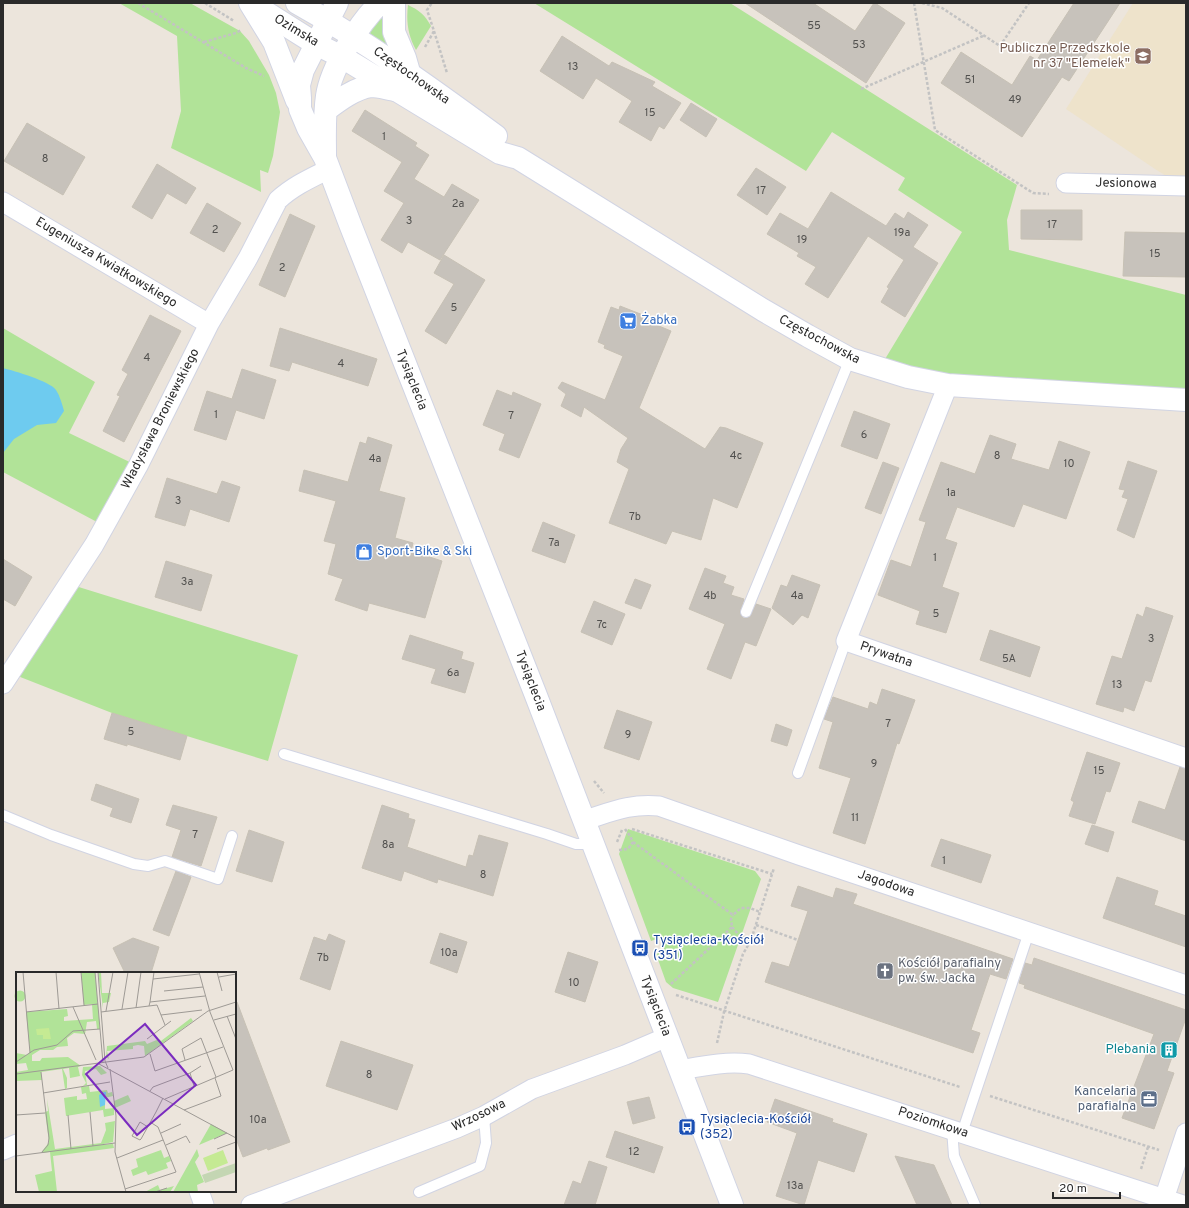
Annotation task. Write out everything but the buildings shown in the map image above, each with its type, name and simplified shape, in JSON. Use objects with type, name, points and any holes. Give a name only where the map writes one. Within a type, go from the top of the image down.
[{"type":"street","name":"Ozimska","points":[[251,3],[316,44],[342,57]]},
{"type":"street","points":[[251,3],[274,42],[300,109]]},
{"type":"street","name":"Częstochowska","points":[[297,3],[332,12],[354,36],[408,72],[505,142],[518,158]]},
{"type":"street","name":"Tysiąclecia","points":[[327,164],[325,125],[327,96],[333,74],[354,36],[380,3]]},
{"type":"street","points":[[394,3],[394,32],[405,58],[408,72]]},
{"type":"street","name":"Tysiąclecia","points":[[332,12],[303,70],[299,85],[300,109],[327,164],[585,820],[732,1205]]},
{"type":"street","name":"Częstochowska","points":[[342,57],[500,153],[518,158],[763,310],[850,359],[908,377],[948,385],[1186,400]]},
{"type":"street","points":[[326,110],[338,101],[363,88],[371,86],[396,90]]},
{"type":"street","name":"Władysława Broniewskiego","points":[[3,684],[94,545],[138,466],[209,324],[248,258],[278,200],[327,164]]},
{"type":"street","name":"Jesionowa","points":[[1066,183],[1186,186]]},
{"type":"street","name":"Eugeniusza Kwiatkowskiego","points":[[3,202],[209,324]]},
{"type":"street","name":"Prywatna","points":[[948,385],[846,641],[1186,758]]},
{"type":"street","name":"Jagodowa","points":[[585,820],[631,806],[645,804],[659,806],[1186,985]]},
{"type":"street","name":"Wrzosowa","points":[[251,1205],[291,1198],[484,1116],[532,1089],[625,1055],[667,1037]]},
{"type":"street","name":"Poziomkowa","points":[[680,1070],[735,1062],[749,1064],[1183,1205]]},
{"type":"street","points":[[1164,1198],[1186,1133]]},
{"type":"street","points":[[3,1150],[16,1144]]},
{"type":"street","points":[[199,1192],[204,1205]]},
{"type":"lane","points":[[746,612],[850,359]]},
{"type":"lane","points":[[798,772],[846,641]]},
{"type":"lane","points":[[284,754],[576,844],[594,844]]},
{"type":"lane","points":[[3,815],[51,835],[134,864],[148,866],[165,861],[218,879],[232,836]]},
{"type":"lane","points":[[975,1205],[954,1156],[957,1131],[975,1092],[1029,932]]},
{"type":"lane","points":[[419,1192],[480,1166],[486,1143],[484,1116]]},
{"type":"path","points":[[138,3],[246,68],[269,77]]},
{"type":"path","points":[[205,3],[236,22]]},
{"type":"path","points":[[432,3],[427,10],[447,74]]},
{"type":"path","points":[[914,3],[935,130],[1033,193],[1052,194],[1066,183]]},
{"type":"path","points":[[922,3],[942,8],[1000,46],[1030,3]]},
{"type":"path","points":[[203,42],[236,33],[243,27],[239,25]]},
{"type":"path","points":[[423,50],[434,31]]},
{"type":"path","points":[[861,89],[983,36]]},
{"type":"path","points":[[623,826],[772,874]]},
{"type":"path","points":[[623,826],[633,842],[733,915]]},
{"type":"path","points":[[623,826],[614,848],[621,851],[625,850],[630,847],[633,842]]},
{"type":"path","points":[[716,1047],[724,1012],[743,954],[751,940],[780,848]]},
{"type":"path","points":[[751,940],[740,936],[732,927],[731,919],[740,908],[750,908],[760,912]]},
{"type":"path","points":[[756,925],[798,940]]},
{"type":"path","points":[[668,987],[732,927]]},
{"type":"path","points":[[671,994],[1178,1157]]},
{"type":"shaded area","name":"Publiczne Przedszkole nr 37 \"Elemelek\"","points":[[1133,3],[1186,3],[1186,186],[1181,185],[1155,169],[1066,109]]},
{"type":"green space","points":[[119,3],[190,3],[240,31],[249,41],[269,75],[276,93],[280,112],[273,156],[268,173],[260,170],[261,192],[171,148],[181,111],[177,36]]},
{"type":"green space","points":[[534,3],[730,3],[1017,185],[1007,220],[1009,250],[1186,295],[1186,400],[879,369],[962,232],[898,190],[905,178],[832,132],[806,171]]},
{"type":"green space","points":[[408,5],[421,13],[431,26],[416,50],[408,28]]},
{"type":"green space","points":[[382,12],[384,13],[392,53],[367,38]]},
{"type":"green space","points":[[3,328],[95,382],[69,433],[138,466],[97,522],[3,472]]},
{"type":"green space","points":[[69,584],[298,655],[268,761],[112,713],[10,673]]},
{"type":"green space","points":[[628,829],[755,871],[761,879],[718,1002],[673,988],[666,982],[656,954],[665,951],[660,938],[651,941],[619,854]]},
{"type":"water","points":[[3,368],[47,383],[56,390],[64,411],[56,423],[37,425],[14,439],[3,453]]},
{"type":"place","name":"Publiczne Przedszkole nr 37 \"Elemelek\"","points":[[1143,56]]},
{"type":"place","name":"Żabka","points":[[628,321]]},
{"type":"place","name":"Sport-Bike & Ski","points":[[364,552]]},
{"type":"place","name":"Tysiąclecia-Kościół (351)","points":[[640,948]]},
{"type":"place","name":"Kościół parafialny pw. św. Jacka","points":[[885,971]]},
{"type":"place","name":"Plebania","points":[[1169,1050]]},
{"type":"place","name":"Kancelaria parafialna","points":[[1149,1099]]},
{"type":"place","name":"Tysiąclecia-Kościół (352)","points":[[687,1127]]}]
